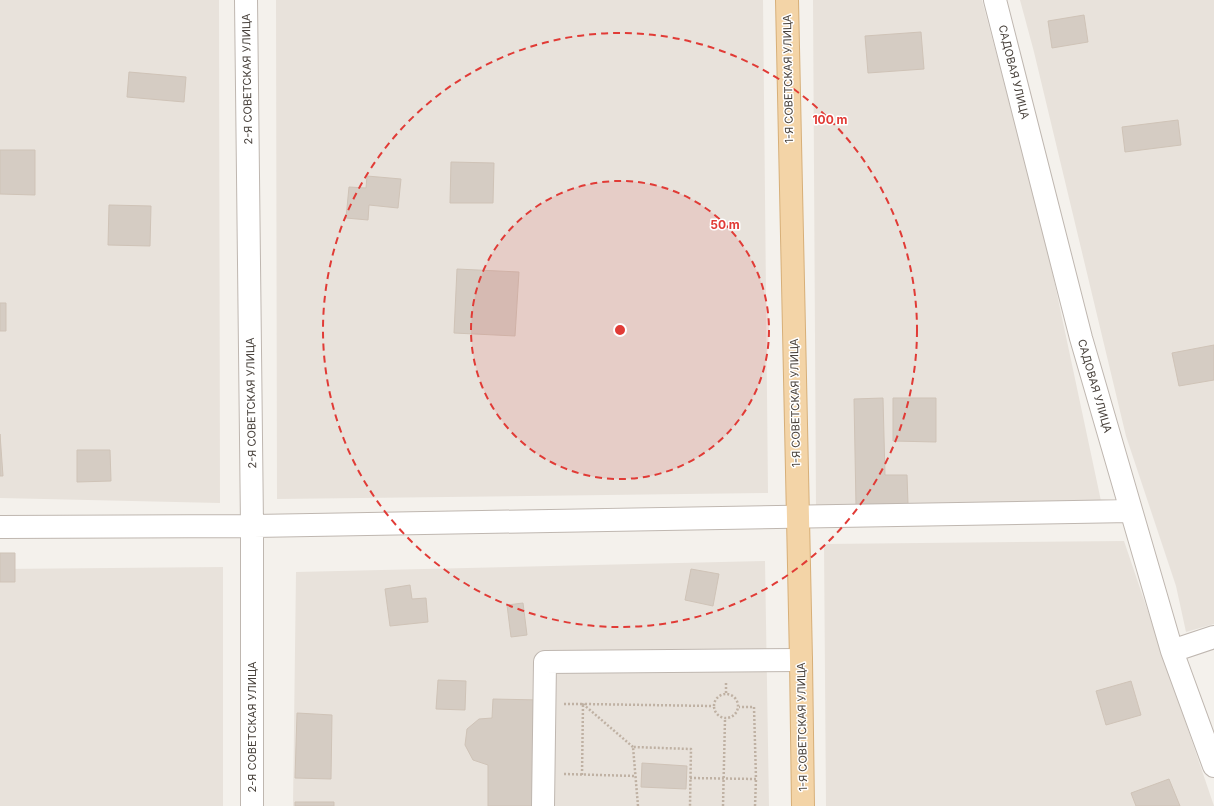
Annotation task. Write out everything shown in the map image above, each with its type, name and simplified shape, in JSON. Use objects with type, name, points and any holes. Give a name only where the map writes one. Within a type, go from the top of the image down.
[{"type":"main road","name":"1-Я СОВЕТСКАЯ УЛИЦА","points":[[786,0],[803,806]]},
{"type":"street","name":"2-Я СОВЕТСКАЯ УЛИЦА","points":[[246,0],[252,526],[252,806]]},
{"type":"street","name":"САДОВАЯ УЛИЦА","points":[[995,0],[1081,338],[1172,651],[1214,766]]},
{"type":"street","points":[[0,527],[252,526],[797,518],[1131,511]]},
{"type":"street","points":[[1172,651],[1214,636]]},
{"type":"street","points":[[543,806],[544,662],[801,660]]},
{"type":"path","points":[[726,693],[735,697],[739,707],[734,715],[725,719],[716,715],[713,706],[716,697],[726,693]]},
{"type":"path","points":[[544,703],[713,706]]},
{"type":"path","points":[[583,704],[634,747],[691,749],[690,806]]},
{"type":"path","points":[[582,775],[583,704]]},
{"type":"path","points":[[739,707],[754,707],[756,780],[755,806]]},
{"type":"path","points":[[723,806],[725,719]]},
{"type":"path","points":[[634,747],[638,806]]},
{"type":"path","points":[[543,774],[635,776]]},
{"type":"path","points":[[690,778],[756,780]]},
{"type":"shaded area","points":[[0,0],[219,0],[220,503],[0,498]]},
{"type":"shaded area","points":[[276,0],[763,0],[768,493],[277,499]]},
{"type":"shaded area","points":[[813,0],[982,0],[1044,233],[1101,501],[816,506]]},
{"type":"shaded area","points":[[1020,0],[1214,0],[1214,624],[1186,632],[1176,586],[1126,436],[1034,52]]},
{"type":"shaded area","points":[[1124,541],[1214,806],[826,806],[824,544]]},
{"type":"shaded area","points":[[765,561],[769,806],[293,806],[296,572]]},
{"type":"shaded area","points":[[223,567],[223,806],[0,806],[0,569]]},
{"type":"building","points":[[1084,15],[1088,42],[1052,48],[1048,21]]},
{"type":"building","points":[[921,32],[924,69],[868,73],[865,36]]},
{"type":"building","points":[[129,72],[186,77],[184,102],[127,97]]},
{"type":"building","points":[[1178,120],[1181,145],[1125,152],[1122,127]]},
{"type":"building","points":[[0,150],[35,150],[35,195],[0,194]]},
{"type":"building","points":[[451,162],[494,163],[493,203],[450,203]]},
{"type":"building","points":[[367,176],[401,179],[398,208],[369,205],[368,220],[346,218],[349,187],[366,188]]},
{"type":"building","points":[[109,205],[151,206],[150,246],[108,245]]},
{"type":"building","points":[[457,269],[519,272],[515,336],[454,333]]},
{"type":"building","points":[[0,303],[6,303],[6,331],[0,331]]},
{"type":"building","points":[[1214,345],[1214,380],[1179,386],[1172,353]]},
{"type":"building","points":[[883,398],[885,475],[907,475],[908,504],[856,506],[854,399]]},
{"type":"building","points":[[893,398],[936,398],[936,442],[893,441]]},
{"type":"building","points":[[0,434],[3,476],[0,476]]},
{"type":"building","points":[[77,450],[110,450],[111,481],[77,482]]},
{"type":"building","points":[[0,553],[15,553],[15,582],[0,582]]},
{"type":"building","points":[[691,569],[719,574],[713,606],[685,600]]},
{"type":"building","points":[[410,585],[412,599],[426,598],[428,622],[390,626],[385,589]]},
{"type":"building","points":[[523,603],[527,635],[511,637],[507,605]]},
{"type":"building","points":[[438,680],[466,681],[465,710],[436,709]]},
{"type":"building","points":[[1131,681],[1141,715],[1106,725],[1096,691]]},
{"type":"building","points":[[493,699],[540,700],[538,806],[488,806],[488,765],[473,760],[465,745],[467,729],[479,719],[492,718]]},
{"type":"building","points":[[297,713],[332,715],[331,779],[295,778]]},
{"type":"building","points":[[642,763],[687,766],[686,789],[641,787]]},
{"type":"building","points":[[1169,779],[1180,806],[1136,806],[1131,793]]},
{"type":"building","points":[[295,802],[334,802],[334,806],[295,806]]}]
